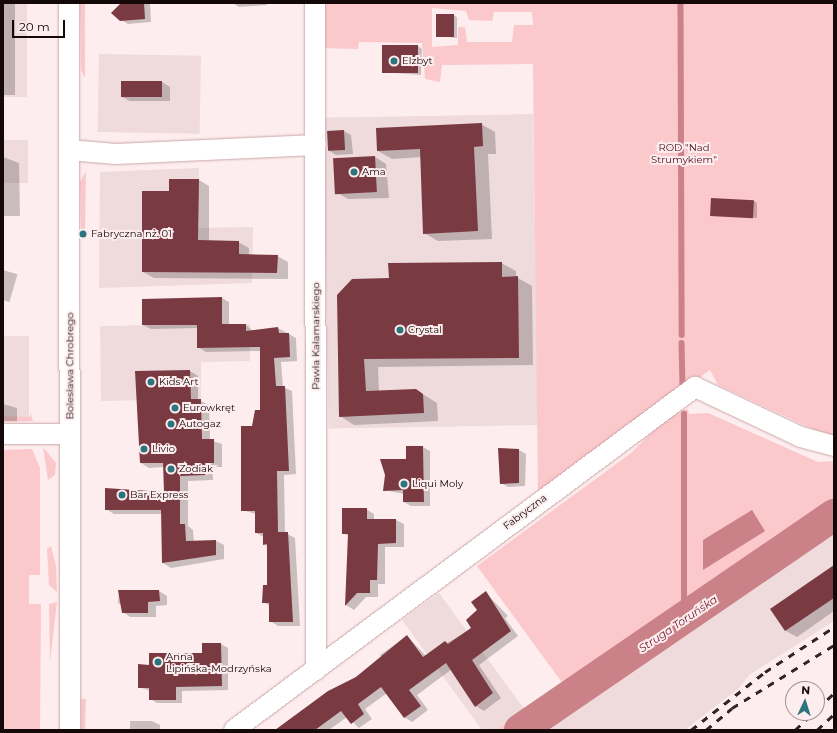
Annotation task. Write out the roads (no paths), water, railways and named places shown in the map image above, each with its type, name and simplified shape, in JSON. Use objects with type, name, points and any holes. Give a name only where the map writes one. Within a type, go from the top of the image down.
[{"type":"street","name":"Bolesława Chrobrego","points":[[69,3],[70,730]]},
{"type":"street","name":"Pawła Kałamarskiego","points":[[315,3],[316,670]]},
{"type":"street","points":[[69,150],[116,154],[316,145]]},
{"type":"street","name":"Fabryczna","points":[[234,730],[695,387],[801,437],[834,446]]},
{"type":"street","points":[[3,434],[70,434]]},
{"type":"waterway","points":[[681,3],[682,335]]},
{"type":"waterway","points":[[682,343],[683,386]]},
{"type":"waterway","points":[[684,414],[684,621]]},
{"type":"waterway","name":"Struga Toruńska","points":[[520,730],[834,515]]},
{"type":"railway","points":[[691,730],[765,672],[834,627]]},
{"type":"railway","points":[[706,730],[732,708],[834,645]]},
{"type":"railway","points":[[825,701],[834,693]]},
{"type":"railway","points":[[817,730],[834,714]]},
{"type":"railway","points":[[795,730],[805,721]]},
{"type":"place","name":"Elzbyt","points":[[394,61]]},
{"type":"place","name":"Ama","points":[[354,172]]},
{"type":"place","name":"Fabryczna nż. 01","points":[[83,234]]},
{"type":"place","name":"Crystal","points":[[400,330]]},
{"type":"place","name":"Kids Art","points":[[151,382]]},
{"type":"place","name":"Eurowkręt","points":[[175,408]]},
{"type":"place","name":"Autogaz","points":[[171,424]]},
{"type":"place","name":"Livio","points":[[144,449]]},
{"type":"place","name":"Zodiak","points":[[171,469]]},
{"type":"place","name":"Liqui Moly","points":[[404,484]]},
{"type":"place","name":"Bar Express","points":[[122,495]]},
{"type":"place","name":"Anna Lipińska-Modrzyńska","points":[[158,662]]},
{"type":"park label","name":"ROD \"Nad Strumykiem\"","points":[[684,152]]}]
